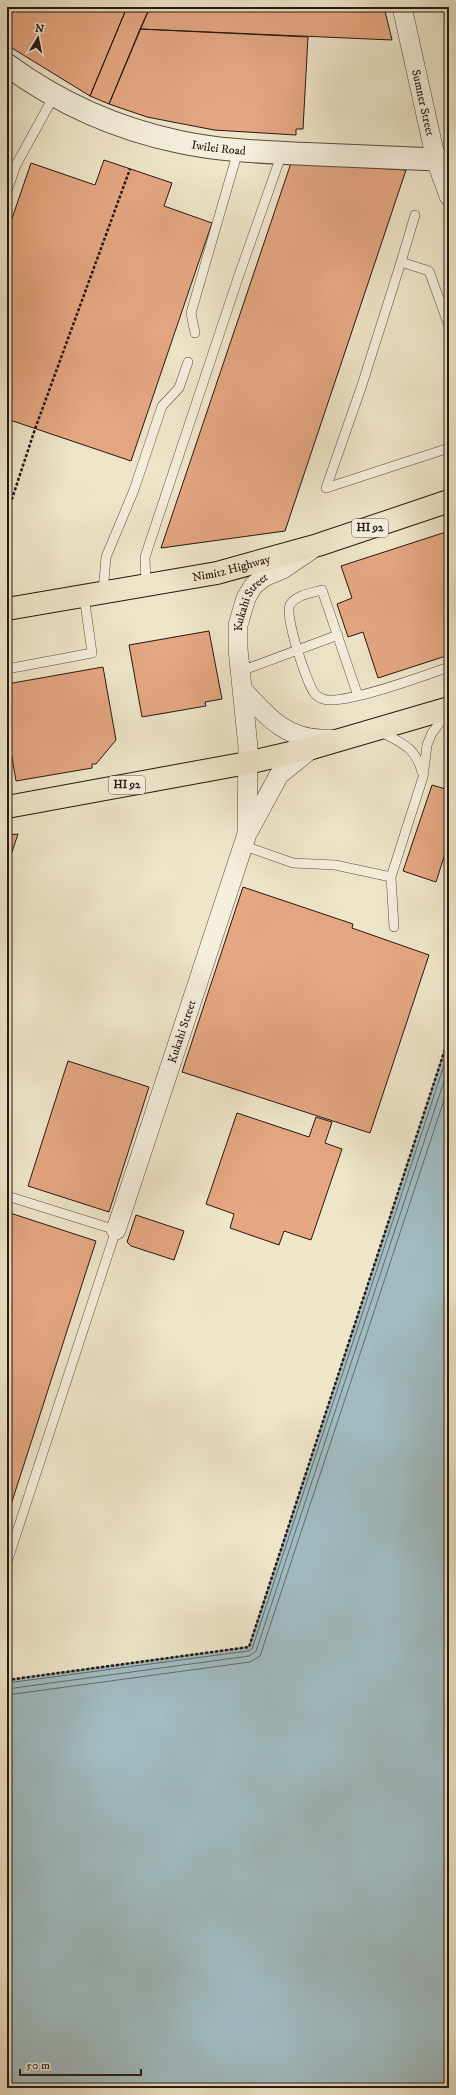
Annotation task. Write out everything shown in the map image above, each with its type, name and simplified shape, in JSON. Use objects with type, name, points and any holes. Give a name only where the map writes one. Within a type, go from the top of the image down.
[{"type":"main road","name":"Nimitz Highway","points":[[7,609],[217,573],[318,545],[449,501]]},
{"type":"main road","points":[[422,511],[449,509]]},
{"type":"main road","name":"HI 92","points":[[7,807],[247,763],[312,748],[449,709]]},
{"type":"street","name":"Sumner Street","points":[[402,7],[442,160],[449,196]]},
{"type":"street","name":"Iwilei Road","points":[[7,65],[35,85],[93,115],[152,135],[195,145],[238,151],[442,160]]},
{"type":"street","name":"Kukahi Street","points":[[245,839],[248,747],[238,625],[246,598],[253,586],[264,577],[283,569],[318,545]]},
{"type":"street","points":[[243,690],[271,721],[290,733],[316,740],[349,738]]},
{"type":"street","name":"Kukahi Street","points":[[116,1230],[245,839],[279,775],[312,748]]},
{"type":"lane","points":[[7,191],[16,165],[54,96]]},
{"type":"lane","points":[[195,333],[191,313],[238,151]]},
{"type":"lane","points":[[146,586],[145,557],[236,282],[282,153]]},
{"type":"lane","points":[[415,215],[362,386],[326,488],[449,448]]},
{"type":"lane","points":[[401,262],[429,271],[445,304],[449,326]]},
{"type":"lane","points":[[7,669],[92,653],[93,595],[106,558],[134,490],[162,406],[179,388],[188,362]]},
{"type":"lane","points":[[358,696],[322,590],[296,598],[290,605],[288,615],[297,651],[314,693],[318,697],[329,700],[358,696],[449,667]]},
{"type":"lane","points":[[241,671],[338,635]]},
{"type":"lane","points":[[394,927],[392,877],[423,777],[427,745],[432,733],[449,709]]},
{"type":"lane","points":[[378,730],[412,750],[419,760],[423,777]]},
{"type":"lane","points":[[245,839],[293,863],[335,865],[392,877]]},
{"type":"lane","points":[[7,1196],[116,1230],[7,1562]]},
{"type":"path","points":[[7,514],[35,429],[130,169]]},
{"type":"path","points":[[7,1680],[249,1647],[449,1037]]},
{"type":"water","points":[[449,1037],[449,2088],[7,2088],[7,1680],[249,1647]]},
{"type":"building","points":[[7,7],[127,7],[90,96],[7,45]]},
{"type":"building","points":[[127,7],[150,7],[109,104],[90,96]]},
{"type":"building","points":[[150,7],[384,7],[392,40],[140,29]]},
{"type":"building","points":[[140,29],[308,37],[303,129],[296,129],[296,135],[214,130],[147,117],[109,104]]},
{"type":"building","points":[[104,160],[172,183],[164,206],[212,223],[131,461],[7,419],[7,233],[31,163],[95,185]]},
{"type":"building","points":[[291,163],[406,170],[285,531],[161,548]]},
{"type":"building","points":[[449,531],[449,655],[378,678],[363,632],[348,637],[337,604],[352,598],[341,566]]},
{"type":"building","points":[[209,631],[222,699],[205,702],[206,706],[142,717],[129,645]]},
{"type":"building","points":[[103,667],[116,740],[96,764],[92,764],[92,768],[16,781],[7,727],[7,684]]},
{"type":"building","points":[[432,785],[449,790],[449,841],[436,882],[403,871]]},
{"type":"building","points":[[18,834],[7,867],[7,835]]},
{"type":"building","points":[[243,887],[353,924],[352,928],[429,955],[370,1133],[182,1072]]},
{"type":"building","points":[[68,1061],[149,1087],[109,1212],[28,1186]]},
{"type":"building","points":[[237,1113],[309,1137],[316,1117],[332,1122],[325,1143],[342,1149],[311,1240],[284,1231],[279,1245],[230,1228],[234,1214],[206,1204]]},
{"type":"building","points":[[7,1212],[96,1241],[7,1517]]},
{"type":"building","points":[[136,1215],[184,1231],[174,1260],[131,1246],[127,1242]]}]
